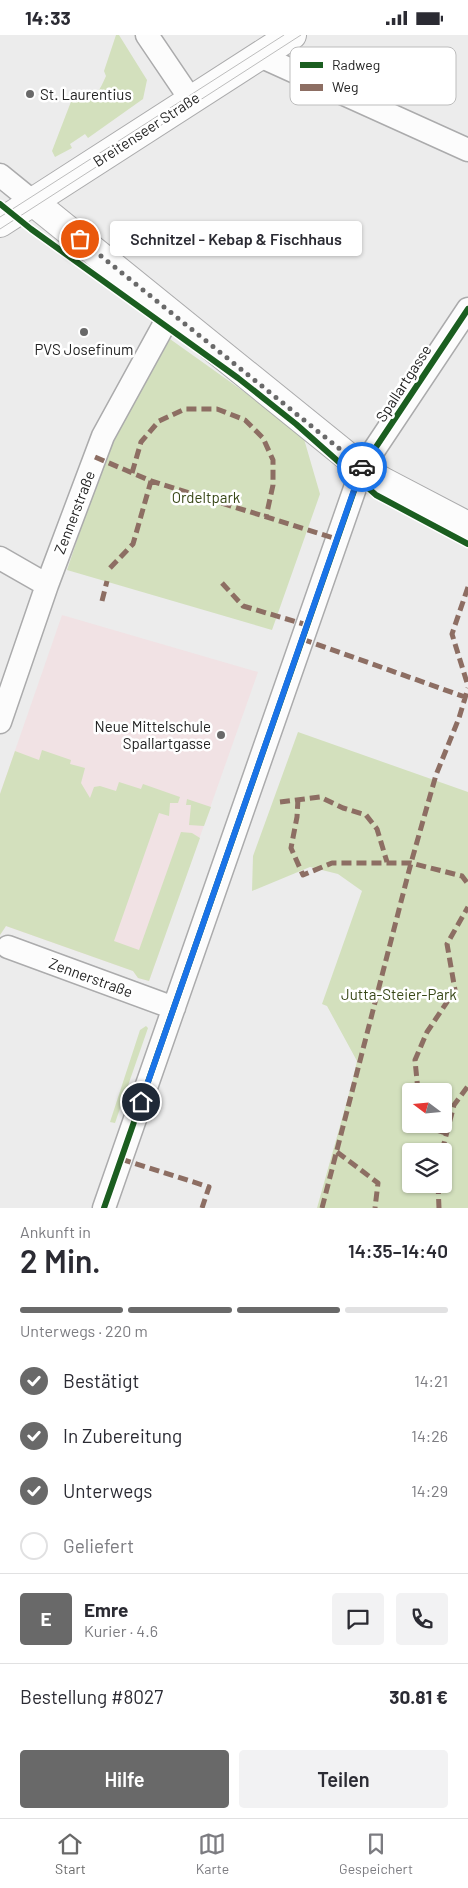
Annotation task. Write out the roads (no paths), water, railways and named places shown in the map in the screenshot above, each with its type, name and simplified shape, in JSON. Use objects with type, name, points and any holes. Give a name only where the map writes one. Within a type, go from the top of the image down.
[{"type":"street","points":[[147,35],[191,100]]},
{"type":"street","name":"Breitenseer Straße","points":[[0,223],[292,35]]},
{"type":"street","points":[[260,56],[290,70]]},
{"type":"street","points":[[368,105],[468,150]]},
{"type":"street","points":[[0,175],[362,468],[382,481],[468,526]]},
{"type":"street","name":"Zennerstraße","points":[[0,722],[47,585],[103,436],[171,312]]},
{"type":"street","name":"Spallartgasse","points":[[104,1208],[362,468],[464,323]]},
{"type":"street","points":[[0,558],[47,585]]},
{"type":"street","name":"Zennerstraße","points":[[8,947],[174,1008]]},
{"type":"tram line","points":[[0,217],[284,35]]},
{"type":"tram line","points":[[0,229],[301,35]]},
{"type":"place","name":"St. Laurentius","points":[[30,94]]},
{"type":"place","name":"Schnitzel - Kebap & Fischhaus","points":[[80,239]]},
{"type":"place","name":"PVS Josefinum","points":[[84,332]]},
{"type":"place","name":"Neue Mittelschule Spallartgasse","points":[[221,735]]},
{"type":"park label","name":"Ordeltpark","points":[[206,497]]},
{"type":"park label","name":"Jutta-Steier-Park","points":[[399,994]]}]
